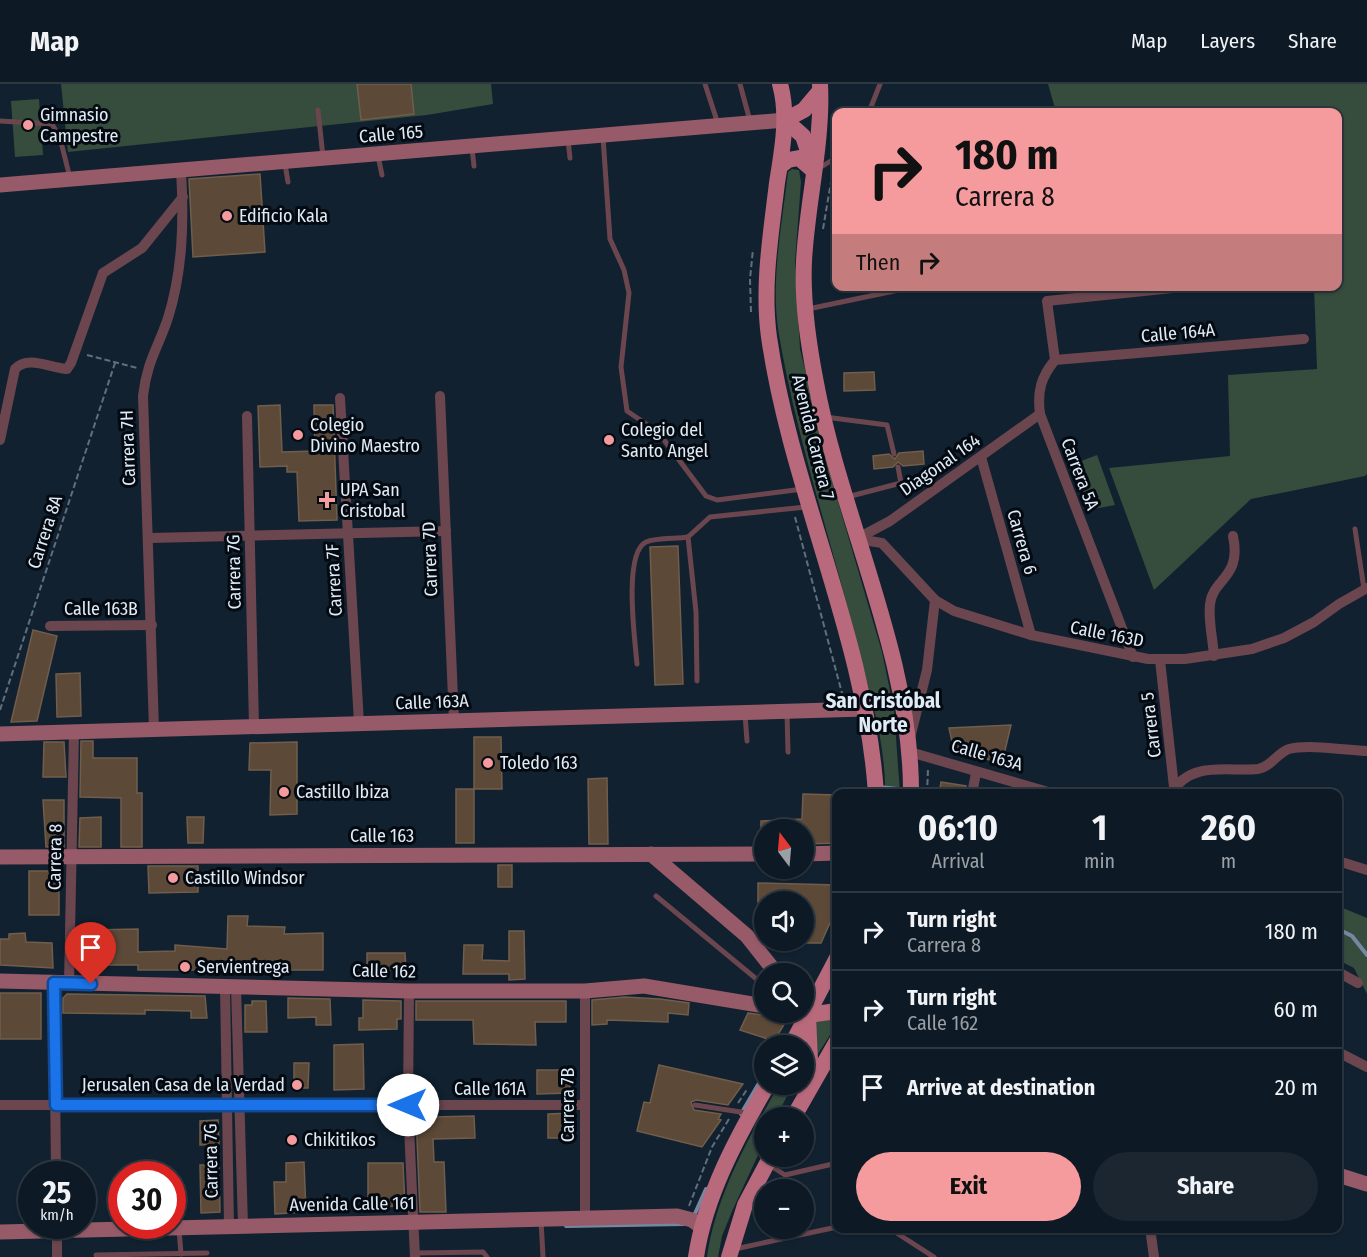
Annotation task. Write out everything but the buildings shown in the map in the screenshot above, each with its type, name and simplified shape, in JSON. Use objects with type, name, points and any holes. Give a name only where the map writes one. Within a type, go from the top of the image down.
[{"type":"main road","name":"Avenida Carrera 7","points":[[780,84],[785,120],[767,263],[769,336],[785,412],[865,709],[875,789]]},
{"type":"main road","name":"Avenida Carrera 7","points":[[820,88],[804,260],[804,310],[816,385],[897,677],[909,747],[911,789]]},
{"type":"main road","points":[[814,171],[803,136],[785,120],[804,110],[820,88]]},
{"type":"main road","points":[[780,166],[788,160],[799,158],[814,171]]},
{"type":"main road","points":[[814,996],[832,966]]},
{"type":"main road","points":[[814,1012],[832,1011]]},
{"type":"main road","points":[[798,1107],[832,1050]]},
{"type":"main road","points":[[696,1257],[702,1227],[720,1178],[762,1095]]},
{"type":"main road","points":[[730,1254],[745,1205],[765,1167]]},
{"type":"street","name":"Calle 165","points":[[0,185],[785,120]]},
{"type":"street","name":"Carrera 7H","points":[[154,729],[150,538],[143,396],[146,371],[168,320],[175,290],[184,227],[182,170]]},
{"type":"street","points":[[0,440],[15,369],[21,363],[29,362],[67,369],[76,352],[103,273],[142,248],[183,197]]},
{"type":"street","points":[[1055,360],[1047,301],[1144,291]]},
{"type":"street","name":"Calle 164A","points":[[1055,360],[1304,339]]},
{"type":"street","name":"Carrera 5A","points":[[1055,360],[1044,373],[1040,385],[1040,414],[1133,657]]},
{"type":"street","name":"Carrera 7D","points":[[440,396],[454,721]]},
{"type":"street","name":"Carrera 7F","points":[[340,398],[359,723]]},
{"type":"street","name":"Diagonal 164","points":[[857,539],[890,521],[1040,414]]},
{"type":"street","name":"Carrera 7G","points":[[247,416],[254,726]]},
{"type":"street","name":"Carrera 6","points":[[981,457],[1031,635]]},
{"type":"street","points":[[150,538],[446,531]]},
{"type":"street","points":[[1214,656],[1210,604],[1213,594],[1231,572],[1234,557],[1233,536]]},
{"type":"street","name":"Calle 163D","points":[[857,539],[882,543],[935,600],[976,620],[1031,635],[1133,657],[1160,660],[1214,656],[1252,649],[1284,638],[1314,622],[1365,589]]},
{"type":"street","points":[[909,747],[927,670],[935,600]]},
{"type":"street","name":"Calle 163B","points":[[50,626],[152,625]]},
{"type":"street","name":"Carrera 5","points":[[1160,660],[1172,789]]},
{"type":"street","name":"Calle 163A","points":[[0,734],[865,709]]},
{"type":"street","name":"Carrera 8","points":[[56,1161],[61,983],[71,857],[74,732]]},
{"type":"street","name":"Calle 163A","points":[[909,747],[927,758],[1037,789]]},
{"type":"street","points":[[1173,789],[1197,771],[1214,768],[1262,768],[1290,749],[1367,751]]},
{"type":"street","points":[[973,789],[976,772]]},
{"type":"street","points":[[651,854],[747,936],[768,963]]},
{"type":"street","name":"Calle 163","points":[[0,857],[754,854]]},
{"type":"street","points":[[814,854],[832,854]]},
{"type":"street","points":[[1342,862],[1367,870]]},
{"type":"street","points":[[1342,974],[1358,983]]},
{"type":"street","name":"Calle 162","points":[[0,981],[409,991],[585,991],[644,986],[754,1004]]},
{"type":"street","name":"Carrera 7G","points":[[231,987],[240,1105],[236,1226]]},
{"type":"street","name":"Carrera 7G","points":[[231,987],[227,1105],[236,1226]]},
{"type":"street","points":[[409,991],[408,1105],[415,1255]]},
{"type":"street","name":"Carrera 7B","points":[[585,991],[583,1105],[585,1218]]},
{"type":"street","points":[[1342,1054],[1367,1067]]},
{"type":"street","name":"Calle 161A","points":[[0,1105],[583,1105]]},
{"type":"street","points":[[1342,1176],[1367,1184]]},
{"type":"street","name":"Avenida Calle 161","points":[[186,1228],[677,1216],[692,1220],[702,1227]]},
{"type":"street","name":"Avenida Calle 161","points":[[0,1232],[18,1231]]},
{"type":"street","points":[[1151,1233],[1154,1257]]},
{"type":"street","points":[[57,1239],[57,1257]]},
{"type":"lane","points":[[705,84],[718,125]]},
{"type":"lane","points":[[740,84],[751,122]]},
{"type":"lane","points":[[871,108],[880,84]]},
{"type":"lane","points":[[318,110],[323,159]]},
{"type":"lane","points":[[0,121],[52,124],[60,138],[70,179]]},
{"type":"lane","points":[[603,135],[610,239],[624,270],[629,293],[621,367],[627,411],[658,432],[706,496],[717,500],[806,489]]},
{"type":"lane","points":[[568,138],[570,158]]},
{"type":"lane","points":[[472,147],[474,166]]},
{"type":"lane","points":[[378,154],[382,175]]},
{"type":"lane","points":[[814,171],[832,160]]},
{"type":"lane","points":[[285,162],[288,182]]},
{"type":"lane","points":[[804,310],[894,291]]},
{"type":"lane","points":[[825,417],[886,425],[894,454]]},
{"type":"lane","points":[[846,498],[902,483],[898,467]]},
{"type":"lane","points":[[637,664],[633,567],[637,549],[648,541],[688,537],[710,517],[810,507]]},
{"type":"lane","points":[[1355,529],[1365,589]]},
{"type":"lane","points":[[688,537],[696,612],[697,681]]},
{"type":"lane","points":[[787,711],[788,752]]},
{"type":"lane","points":[[745,712],[747,741]]},
{"type":"lane","points":[[656,896],[754,977]]},
{"type":"lane","points":[[695,1105],[752,1114]]},
{"type":"lane","points":[[776,1167],[785,1175],[832,1164]]},
{"type":"lane","points":[[541,1219],[543,1257]]},
{"type":"lane","points":[[730,1254],[832,1228]]},
{"type":"lane","points":[[897,1233],[934,1257]]},
{"type":"lane","points":[[180,1239],[181,1254]]},
{"type":"lane","points":[[96,1255],[207,1253]]},
{"type":"lane","points":[[415,1255],[485,1255]]},
{"type":"path","points":[[822,233],[832,179]]},
{"type":"path","points":[[76,352],[146,371]]},
{"type":"path","name":"Carrera 8A","points":[[0,710],[116,363]]},
{"type":"path","points":[[927,758],[927,789]]},
{"type":"green space","points":[[61,84],[491,84],[493,104],[427,115],[68,152]]},
{"type":"green space","points":[[1048,84],[1367,84],[1367,474],[1251,499],[1154,590],[1109,468],[1230,456],[1228,375],[1317,369],[1314,291],[1342,291],[1342,108],[1055,108]]},
{"type":"green space","points":[[39,99],[43,155],[15,157],[11,101]]},
{"type":"green space","points":[[792,169],[799,170],[801,182],[795,262],[800,349],[834,488],[882,652],[894,710],[900,789],[885,789],[883,756],[876,719],[786,374],[777,315],[776,274],[788,172]]},
{"type":"green space","points":[[1097,455],[1115,505],[1088,510],[1068,466]]},
{"type":"green space","points":[[1342,908],[1367,918],[1367,994],[1354,968],[1342,962]]},
{"type":"green space","points":[[818,1020],[832,1020],[832,1032],[816,1057],[814,1025]]},
{"type":"green space","points":[[773,1095],[788,1095],[781,1107],[767,1107]]},
{"type":"green space","points":[[754,1130],[754,1164],[722,1236],[718,1257],[707,1257],[718,1212]]},
{"type":"waterway","points":[[879,787],[898,789]]},
{"type":"waterway","points":[[1342,931],[1352,936],[1367,955]]},
{"type":"waterway","points":[[741,1114],[754,1092]]},
{"type":"waterway","points":[[693,1218],[706,1189]]},
{"type":"waterway","points":[[566,1226],[684,1224]]},
{"type":"place","name":"Gimnasio Campestre","points":[[28,125]]},
{"type":"place","name":"Edificio Kala","points":[[227,216]]},
{"type":"place","name":"Colegio Divino Maestro","points":[[298,435]]},
{"type":"place","name":"Colegio del Santo Angel","points":[[609,440]]},
{"type":"place","name":"UPA San Cristobal","points":[[327,500]]},
{"type":"place","name":"Toledo 163","points":[[488,763]]},
{"type":"place","name":"Castillo Ibiza","points":[[284,792]]},
{"type":"place","name":"Castillo Windsor","points":[[173,878]]},
{"type":"place","name":"Servientrega","points":[[185,967]]},
{"type":"place","name":"Jerusalen Casa de la Verdad","points":[[297,1085]]},
{"type":"place","name":"Chikitikos","points":[[292,1140]]},
{"type":"district","name":"San Cristóbal Norte","points":[[883,713]]},
{"type":"route","points":[[91,984],[54,983],[56,1105],[408,1105]]}]
